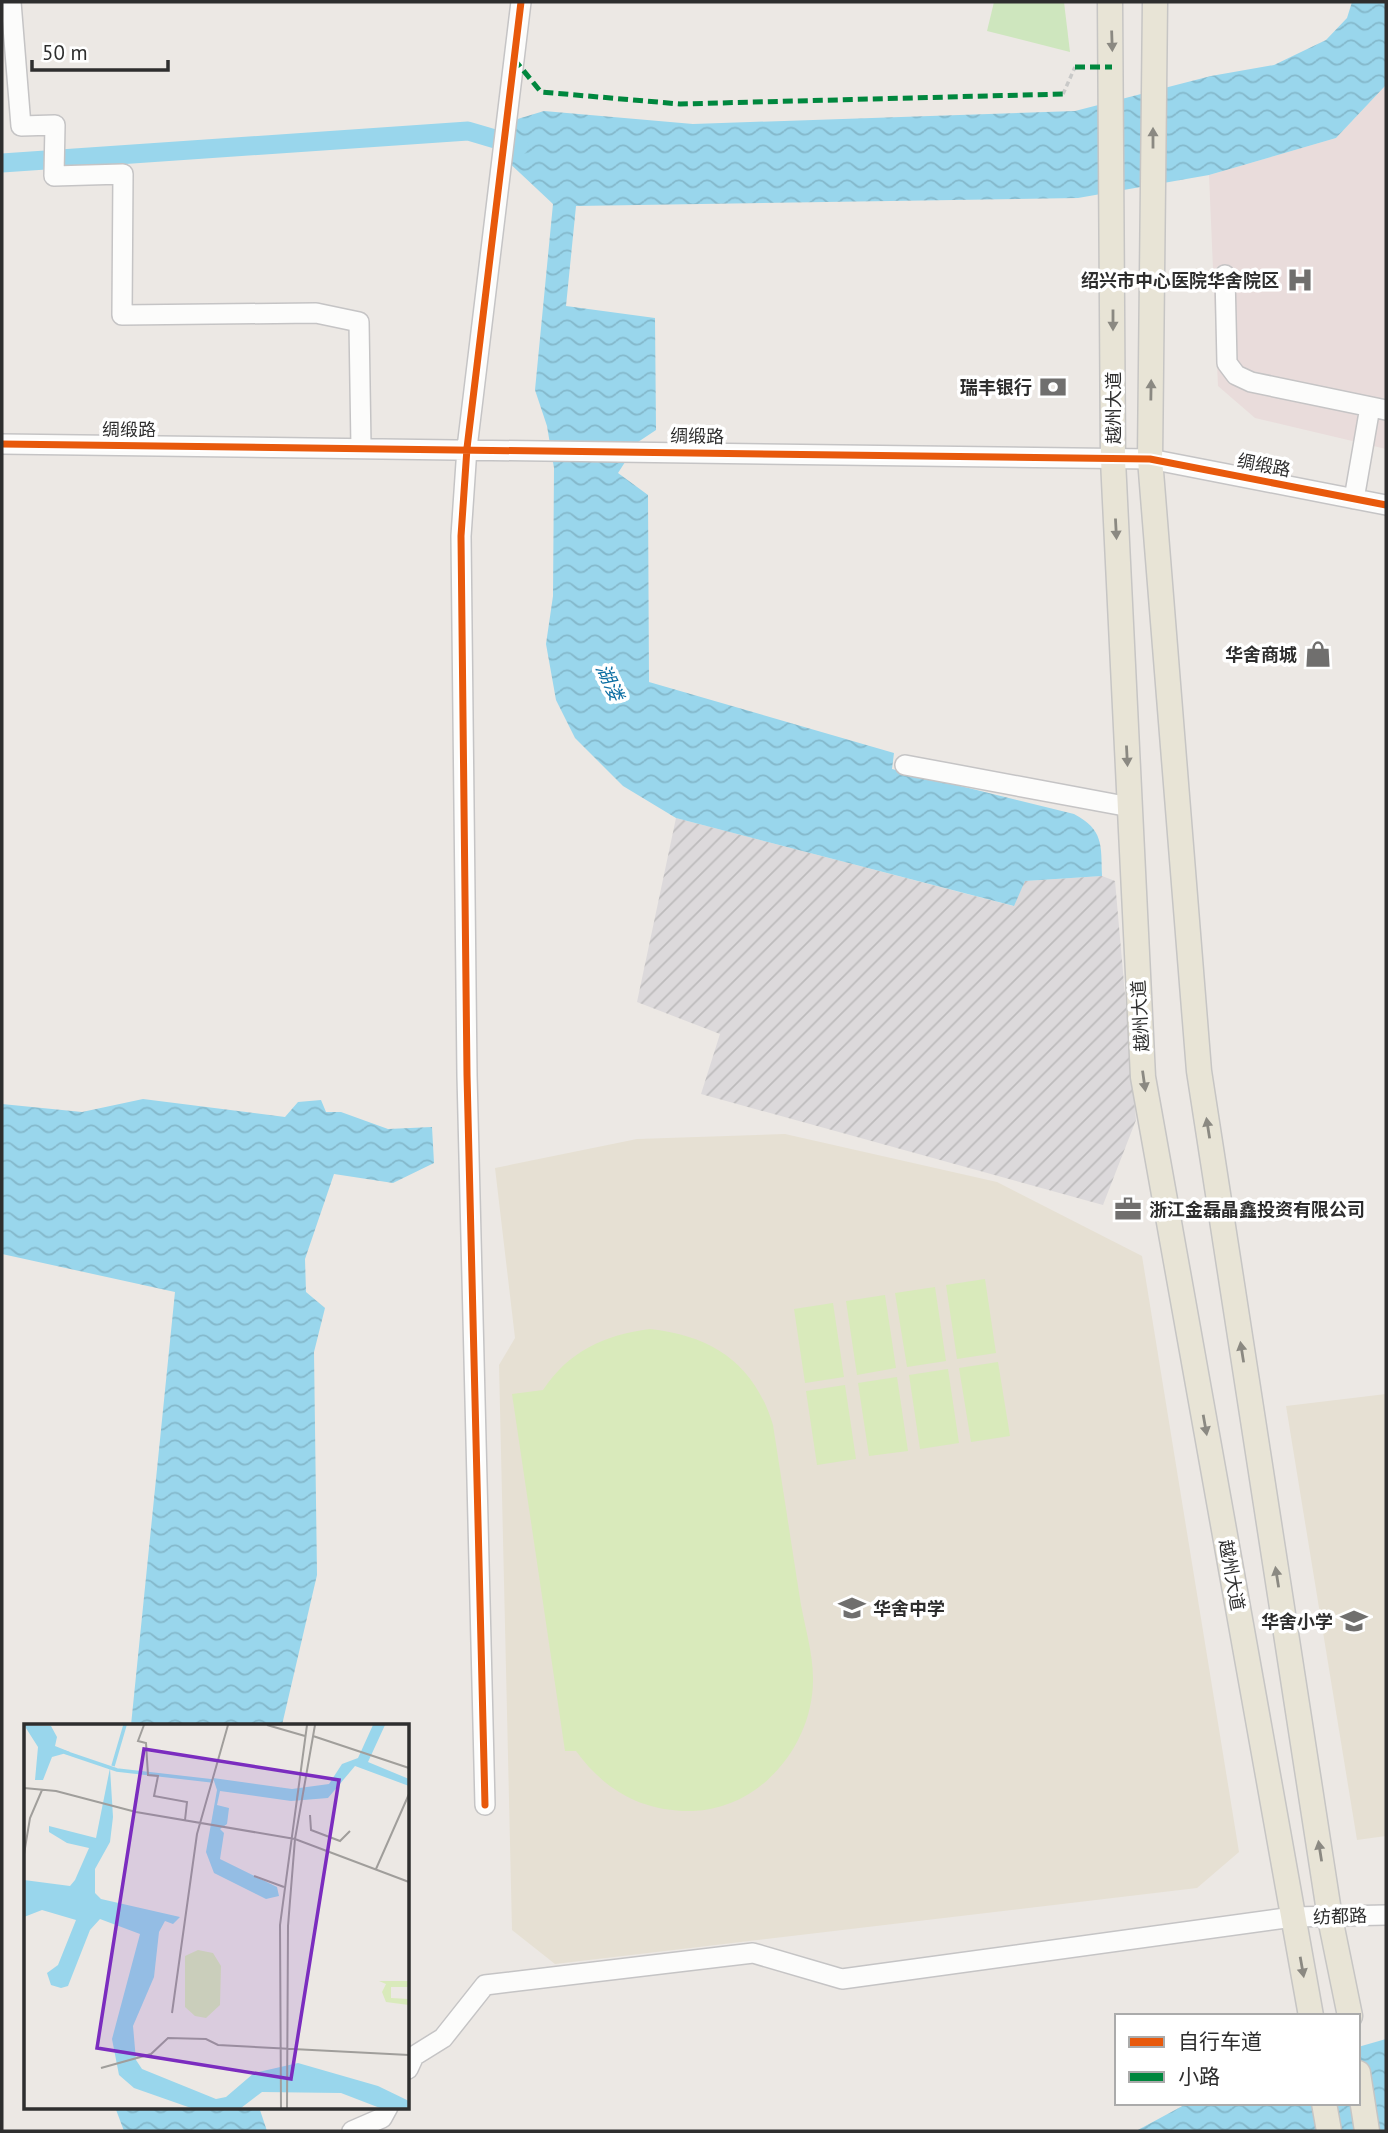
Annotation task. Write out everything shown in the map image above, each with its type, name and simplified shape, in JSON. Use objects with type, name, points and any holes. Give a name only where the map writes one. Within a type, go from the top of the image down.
[{"type":"main road","name":"越州大道","points":[[1111,2],[1113,460],[1143,1077],[1311,2014]]},
{"type":"main road","points":[[1155,2],[1150,459],[1199,1071],[1330,1918],[1350,2014]]},
{"type":"main road","points":[[1360,2086],[1367,2131]]},
{"type":"main road","points":[[1324,2105],[1329,2131]]},
{"type":"street","points":[[11,2],[21,126],[55,125],[54,176],[122,174],[122,314],[316,313],[359,322],[360,447]]},
{"type":"street","points":[[485,1805],[467,1075],[461,536],[467,448],[521,2]]},
{"type":"street","points":[[1225,275],[1227,363],[1236,375],[1378,409],[1354,499]]},
{"type":"street","name":"绸缎路","points":[[2,444],[1150,459],[1386,505]]},
{"type":"street","points":[[905,765],[1130,807]]},
{"type":"street","name":"纺都路","points":[[410,2065],[414,2056],[443,2038],[485,1985],[753,1953],[842,1979],[1293,1917],[1386,1915]]},
{"type":"street","points":[[352,2131],[382,2119],[388,2108]]},
{"type":"path","points":[[1063,93],[1075,67]]},
{"type":"shaded area","name":"绍兴市中心医院华舍院区","points":[[1386,85],[1386,449],[1255,418],[1218,386],[1209,175],[1336,138]]},
{"type":"shaded area","points":[[676,818],[1013,906],[1025,881],[1102,876],[1115,881],[1136,1120],[1103,1205],[701,1094],[720,1034],[637,1002]]},
{"type":"shaded area","name":"华舍中学","points":[[785,1134],[997,1182],[1142,1256],[1239,1852],[1197,1888],[555,1964],[512,1930],[499,1365],[515,1338],[495,1168],[637,1139]]},
{"type":"shaded area","name":"华舍小学","points":[[1386,1394],[1386,1836],[1357,1840],[1286,1406]]},
{"type":"green space","points":[[994,2],[1064,2],[1070,52],[987,31]]},
{"type":"green space","points":[[985,1279],[996,1353],[957,1359],[946,1285]]},
{"type":"green space","points":[[935,1287],[946,1361],[907,1367],[895,1293]]},
{"type":"green space","points":[[885,1295],[896,1368],[857,1375],[846,1301]]},
{"type":"green space","points":[[833,1303],[844,1377],[805,1383],[794,1309]]},
{"type":"green space","points":[[650,1329],[693,1338],[728,1356],[742,1369],[765,1403],[773,1425],[813,1668],[811,1703],[804,1726],[779,1769],[741,1799],[718,1807],[693,1811],[658,1808],[627,1796],[599,1777],[576,1751],[565,1751],[512,1394],[543,1390],[564,1365],[589,1347],[618,1336]]},
{"type":"green space","points":[[998,1362],[1010,1436],[971,1442],[959,1368]]},
{"type":"green space","points":[[948,1369],[959,1443],[920,1449],[909,1375]]},
{"type":"green space","points":[[897,1377],[908,1451],[869,1456],[858,1383]]},
{"type":"green space","points":[[845,1385],[856,1459],[817,1465],[806,1391]]},
{"type":"water","name":"湖溇","points":[[1352,2],[1386,2],[1386,85],[1336,138],[1209,175],[1078,198],[576,206],[566,306],[655,318],[656,430],[638,442],[618,473],[648,495],[649,682],[894,753],[892,769],[1074,814],[1096,832],[1101,847],[1102,876],[1025,881],[1014,906],[676,818],[623,786],[575,738],[556,700],[546,644],[553,596],[554,468],[547,426],[535,390],[553,204],[506,160],[511,121],[544,111],[693,124],[1075,111],[1211,76],[1274,65],[1326,40],[1347,18]]},
{"type":"water","points":[[143,1099],[285,1117],[298,1102],[321,1100],[326,1112],[341,1112],[388,1129],[432,1127],[434,1163],[393,1183],[334,1174],[305,1259],[306,1292],[325,1308],[314,1352],[317,1575],[282,1724],[131,1724],[175,1292],[2,1254],[2,1104],[82,1112]]},
{"type":"water","points":[[1386,2039],[1386,2131],[1136,2131],[1184,2105],[1360,2105],[1360,2046]]},
{"type":"water","points":[[115,2108],[259,2108],[267,2131],[124,2131]]},
{"type":"waterway","points":[[2,163],[468,131],[519,146]]},
{"type":"marked path","points":[[514,59],[541,92],[680,104],[1063,94]]},
{"type":"marked path","points":[[1075,67],[1112,67]]},
{"type":"cycle path","points":[[485,1805],[467,1075],[461,536],[467,448],[521,2]]},
{"type":"cycle path","points":[[2,444],[1150,459],[1386,505]]},
{"type":"place","name":"绍兴市中心医院华舍院区","points":[[1300,280]]},
{"type":"place","name":"瑞丰银行","points":[[1053,387]]},
{"type":"place","name":"华舍商城","points":[[1318,654]]},
{"type":"place","name":"浙江金磊晶鑫投资有限公司","points":[[1128,1209]]},
{"type":"place","name":"华舍中学","points":[[852,1608]]},
{"type":"place","name":"华舍小学","points":[[1354,1621]]}]
